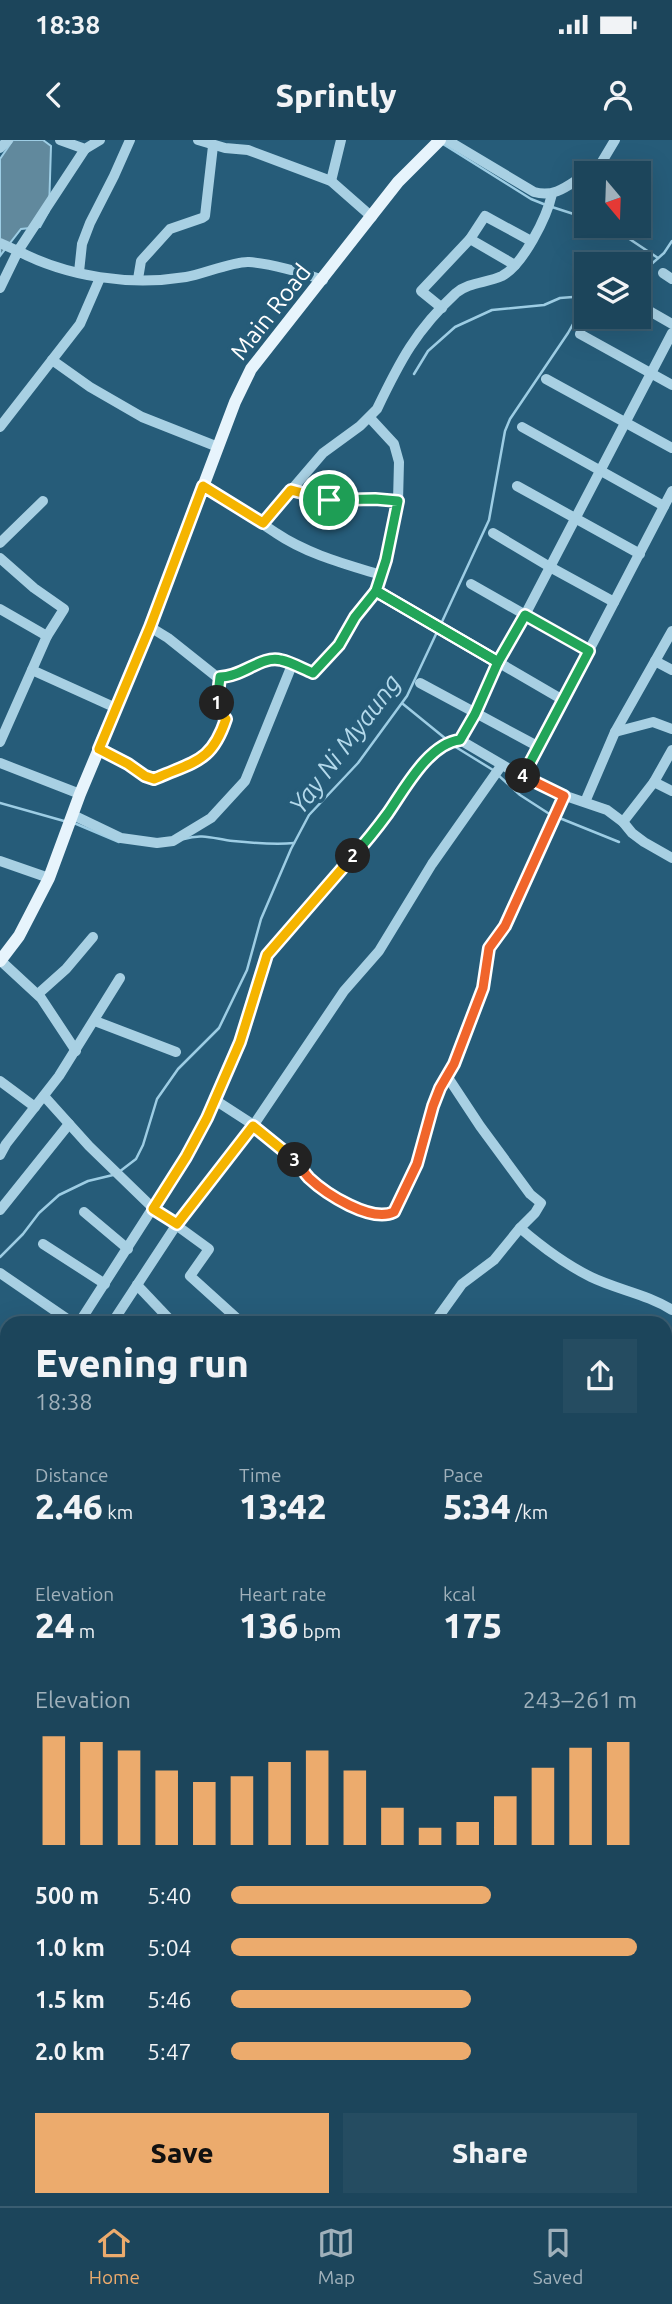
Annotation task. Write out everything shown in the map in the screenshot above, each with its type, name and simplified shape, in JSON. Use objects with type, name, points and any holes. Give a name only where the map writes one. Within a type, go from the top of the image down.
[{"type":"main road","name":"Main Road","points":[[0,961],[19,936],[49,878],[80,794],[150,627],[239,393],[251,369],[398,182],[440,140]]},
{"type":"street","points":[[0,148],[8,140]]},
{"type":"street","points":[[60,140],[85,149]]},
{"type":"street","points":[[0,288],[18,251],[85,149],[100,140]]},
{"type":"street","points":[[79,272],[86,233],[130,140]]},
{"type":"street","points":[[198,140],[213,146],[246,145],[331,181],[372,217]]},
{"type":"street","points":[[331,181],[341,140]]},
{"type":"street","points":[[447,140],[550,203]]},
{"type":"street","points":[[602,161],[615,140]]},
{"type":"street","points":[[138,279],[141,261],[170,229],[205,215],[213,146]]},
{"type":"street","points":[[263,523],[323,453],[370,418],[408,346],[442,308],[466,287],[504,275],[515,265],[525,252],[550,203],[574,184]]},
{"type":"street","points":[[442,308],[421,290],[470,239],[485,216],[531,241]]},
{"type":"street","points":[[470,239],[515,265]]},
{"type":"street","points":[[0,243],[36,260],[100,278],[183,277],[248,262],[323,280]]},
{"type":"street","points":[[0,426],[3,415],[80,324],[100,278]]},
{"type":"street","points":[[651,312],[672,324]]},
{"type":"street","points":[[84,1316],[197,1139],[240,1042],[267,955],[361,847],[416,771],[446,744],[460,740],[498,662],[672,333]]},
{"type":"street","points":[[580,334],[672,385]]},
{"type":"street","points":[[52,360],[90,387],[142,416],[218,447]]},
{"type":"street","points":[[546,379],[672,448]]},
{"type":"street","points":[[150,627],[217,677],[237,675],[268,660],[281,659],[313,673],[339,645],[355,617],[376,591],[398,501],[398,453],[394,444],[370,418]]},
{"type":"street","points":[[522,427],[664,506]]},
{"type":"street","points":[[203,486],[276,533],[309,550],[336,562],[381,575]]},
{"type":"street","points":[[517,486],[640,554]]},
{"type":"street","points":[[291,490],[329,500],[398,501]]},
{"type":"street","points":[[523,777],[672,491]]},
{"type":"street","points":[[0,543],[43,501]]},
{"type":"street","points":[[493,533],[614,602]]},
{"type":"street","points":[[0,742],[47,636],[64,609],[1,562]]},
{"type":"street","points":[[471,584],[589,651]]},
{"type":"street","points":[[376,591],[562,700]]},
{"type":"street","points":[[0,609],[47,636]]},
{"type":"street","points":[[584,802],[615,732],[672,631]]},
{"type":"street","points":[[655,661],[672,670]]},
{"type":"street","points":[[73,816],[121,838],[157,843],[173,841],[211,818],[245,781],[292,665]]},
{"type":"street","points":[[32,670],[116,708]]},
{"type":"street","points":[[99,749],[154,779],[203,758],[217,741],[226,719],[217,705],[220,677]]},
{"type":"street","points":[[421,683],[539,747]]},
{"type":"street","points":[[615,732],[653,722],[672,729]]},
{"type":"street","points":[[460,740],[523,777],[564,796],[607,810],[644,842],[672,858]]},
{"type":"street","points":[[623,822],[654,782],[672,750]]},
{"type":"street","points":[[0,763],[80,794]]},
{"type":"street","points":[[116,1316],[177,1224],[253,1126],[344,991],[379,951],[432,864],[501,766]]},
{"type":"street","points":[[654,782],[672,791]]},
{"type":"street","points":[[215,1100],[299,1163],[307,1176],[321,1187],[357,1210],[373,1215],[389,1215],[394,1212],[417,1164],[433,1106],[483,988],[489,948],[505,926],[564,796]]},
{"type":"street","points":[[0,861],[49,878]]},
{"type":"street","points":[[38,994],[66,969],[93,937]]},
{"type":"street","points":[[0,961],[38,994],[76,1051]]},
{"type":"street","points":[[0,1155],[76,1051],[120,978]]},
{"type":"street","points":[[95,1020],[176,1052]]},
{"type":"street","points":[[439,1316],[462,1284],[494,1260],[541,1203],[523,1184],[480,1126],[447,1076]]},
{"type":"street","points":[[0,1081],[35,1107]]},
{"type":"street","points":[[44,1096],[114,1172],[153,1209],[209,1249],[190,1276],[234,1316]]},
{"type":"street","points":[[0,1210],[69,1124]]},
{"type":"street","points":[[84,1212],[128,1249]]},
{"type":"street","points":[[520,1228],[546,1251],[593,1278],[657,1300],[672,1310]]},
{"type":"street","points":[[43,1244],[105,1284]]},
{"type":"street","points":[[0,1273],[63,1316]]},
{"type":"street","points":[[137,1285],[166,1316]]},
{"type":"water","points":[[13,140],[43,140],[51,146],[49,211],[40,227],[21,229],[0,256],[0,159]]},
{"type":"waterway","points":[[443,144],[531,199],[546,205]]},
{"type":"waterway","points":[[552,207],[574,214]]},
{"type":"waterway","points":[[628,238],[658,258]]},
{"type":"waterway","name":"Yay Ni Myaung","points":[[651,264],[672,241]]},
{"type":"waterway","points":[[414,374],[428,351],[455,327],[492,310],[544,305],[560,298],[574,297]]},
{"type":"waterway","name":"Yay Ni Myaung","points":[[440,626],[489,520],[505,431],[510,419],[574,322]]},
{"type":"waterway","name":"Yay Ni Myaung","points":[[119,1172],[136,1159],[157,1099],[178,1069],[219,1028],[247,970],[261,919],[309,815],[358,763],[407,696],[437,632]]},
{"type":"waterway","points":[[403,704],[446,739]]},
{"type":"waterway","points":[[454,746],[493,770]]},
{"type":"waterway","points":[[498,775],[520,795],[551,815]]},
{"type":"waterway","points":[[0,803],[64,821]]},
{"type":"waterway","points":[[557,817],[619,842]]},
{"type":"waterway","points":[[74,823],[119,842]]},
{"type":"waterway","points":[[184,839],[203,836],[256,843],[294,843]]},
{"type":"waterway","name":"Yay Ni Myaung","points":[[0,1257],[59,1195],[88,1181],[113,1175]]},
{"type":"route","points":[[329,500],[291,490],[263,523],[203,486],[150,627],[99,749],[154,779],[195,763],[211,750],[226,719],[218,710],[216,700],[220,677],[231,677],[268,660],[281,659],[313,673],[339,645],[346,630],[376,591],[498,662],[460,740],[446,744],[416,771],[361,847],[277,940],[267,955],[240,1042],[207,1118],[197,1139],[153,1209],[177,1224],[253,1126],[299,1163],[307,1176],[357,1210],[382,1216],[394,1212],[417,1164],[425,1143],[433,1106],[454,1064],[483,988],[489,948],[505,926],[564,796],[523,777],[589,651],[525,615],[498,662],[430,623],[376,591],[386,560],[398,501],[329,500]]}]
